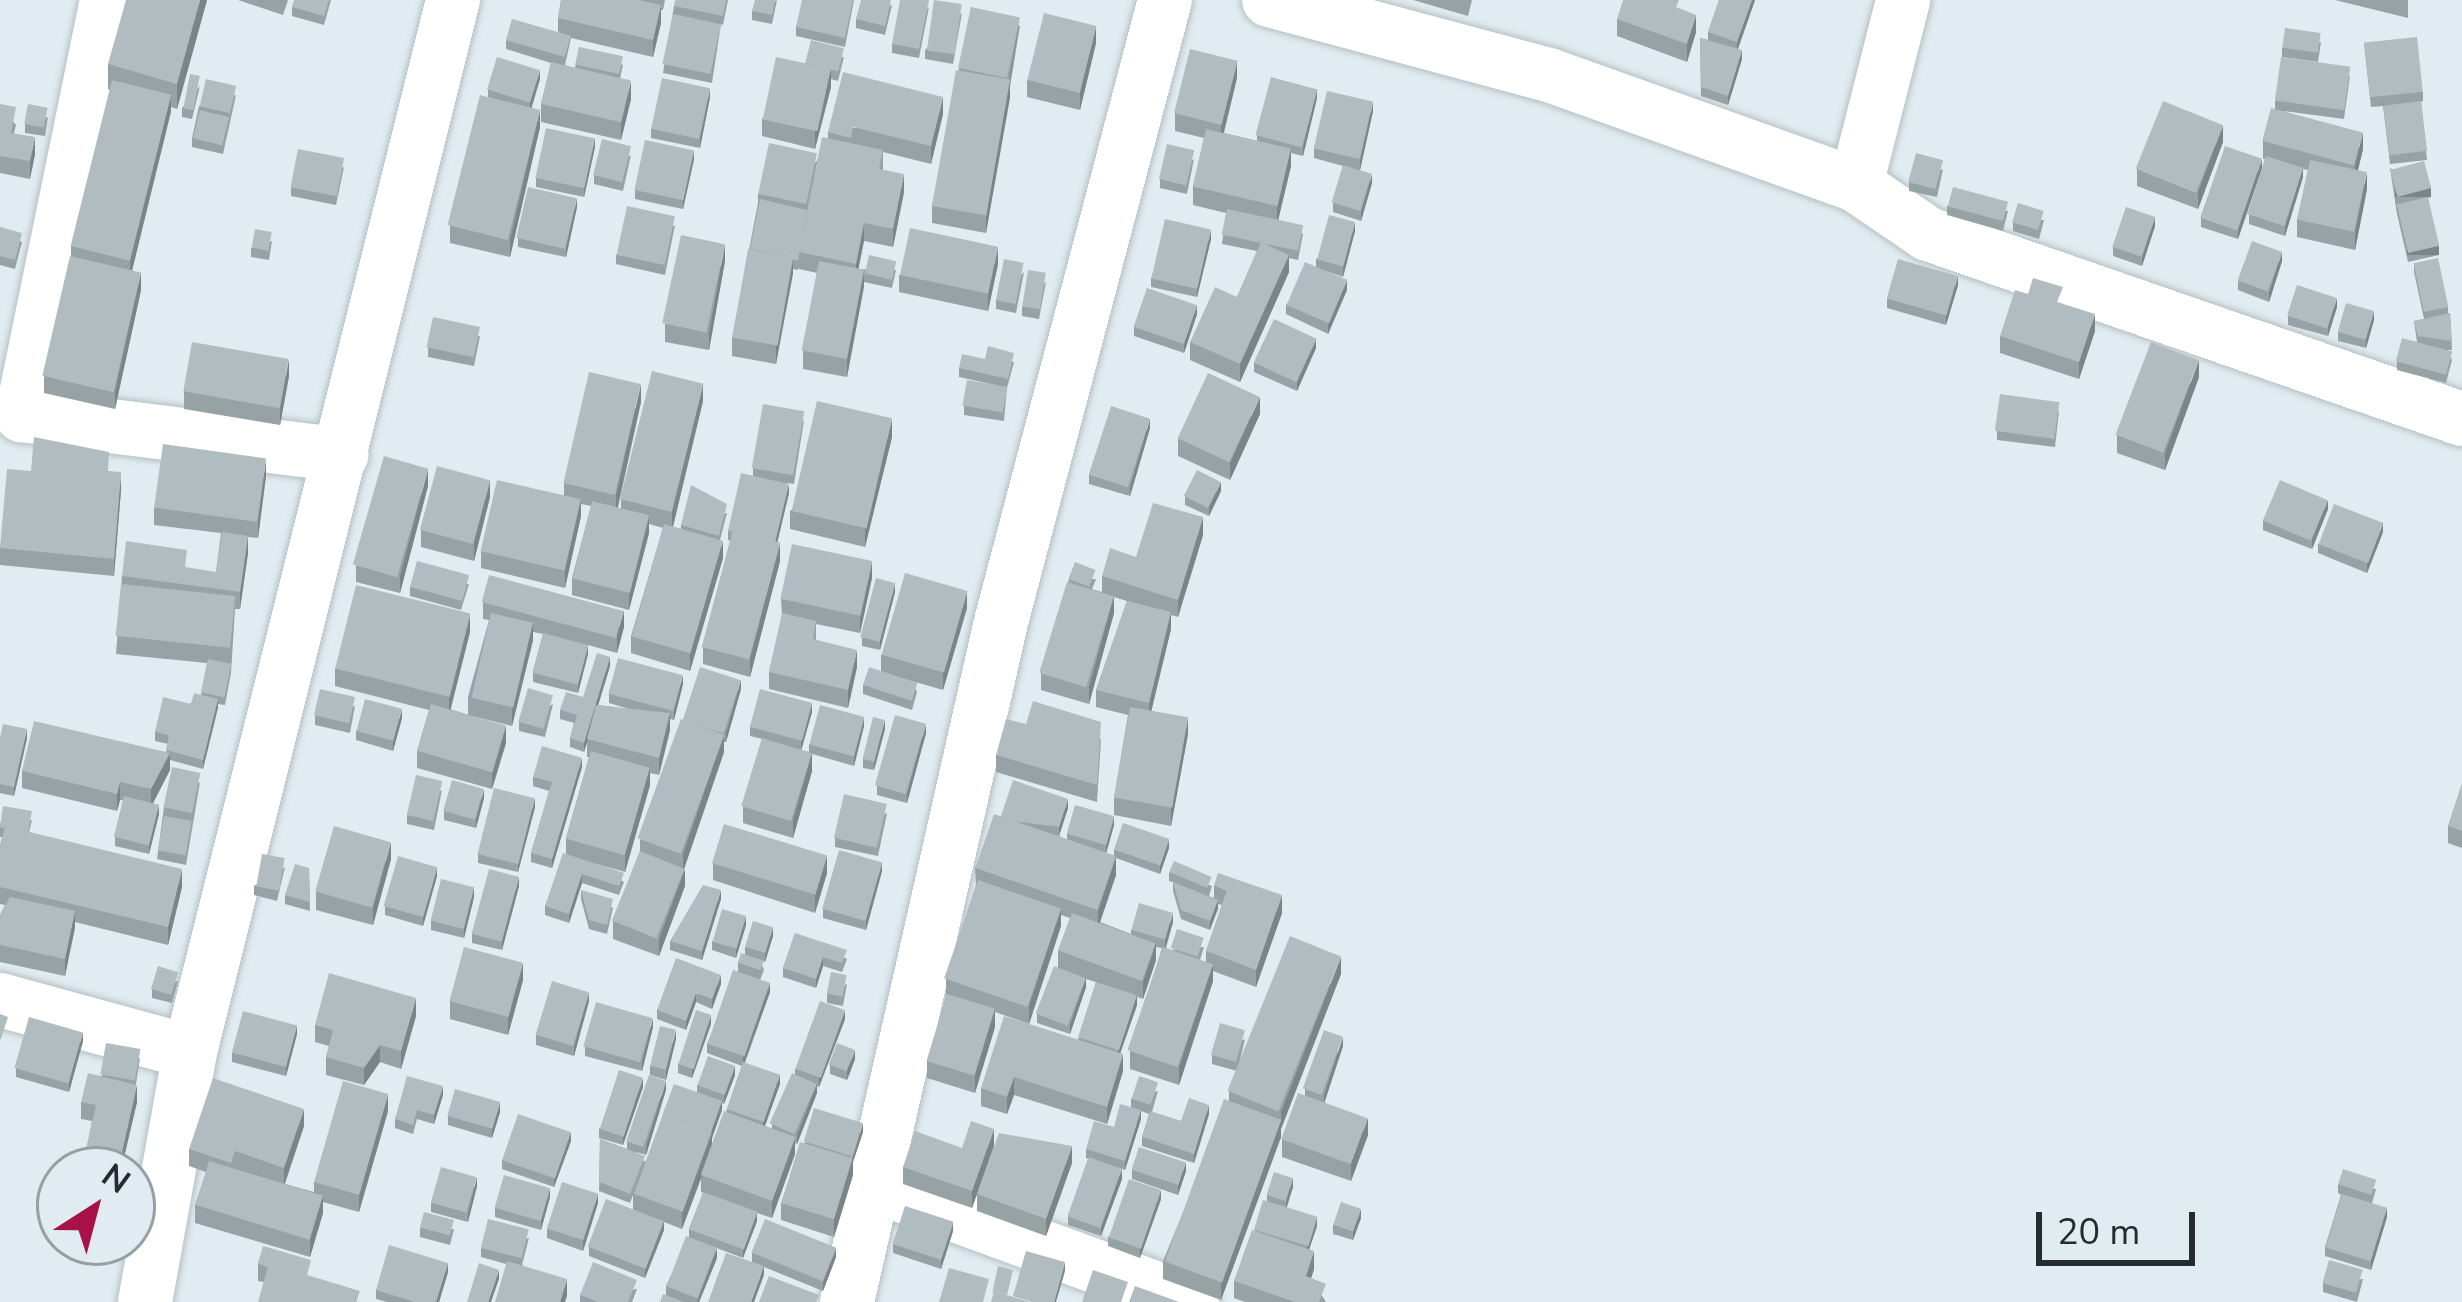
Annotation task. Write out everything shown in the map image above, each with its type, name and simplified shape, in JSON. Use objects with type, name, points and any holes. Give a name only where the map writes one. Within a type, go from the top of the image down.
[{"type":"street","points":[[107,0],[22,415],[342,455]]},
{"type":"street","points":[[146,1302],[190,1052],[453,0]]},
{"type":"street","points":[[848,1302],[1001,622],[1165,0]]},
{"type":"street","points":[[1269,0],[1486,56],[1856,185],[1928,234],[2462,419]]},
{"type":"street","points":[[1856,185],[1903,0]]},
{"type":"street","points":[[0,1000],[190,1052]]},
{"type":"street","points":[[873,1186],[1192,1302]]},
{"type":"building","points":[[126,0],[200,0],[177,84],[108,64]]},
{"type":"building","points":[[294,0],[329,0],[324,16],[292,7]]},
{"type":"building","points":[[561,0],[638,0],[661,5],[653,40],[558,18]]},
{"type":"building","points":[[675,0],[726,0],[723,16],[674,6]]},
{"type":"building","points":[[755,0],[775,0],[772,15],[752,11]]},
{"type":"building","points":[[802,0],[853,0],[845,38],[796,27]]},
{"type":"building","points":[[861,0],[891,0],[885,26],[856,19]]},
{"type":"building","points":[[900,0],[929,0],[919,49],[892,44]]},
{"type":"building","points":[[934,0],[962,4],[955,54],[927,51]]},
{"type":"building","points":[[1623,0],[1679,0],[1676,7],[1696,15],[1687,44],[1617,19]]},
{"type":"building","points":[[1719,0],[1752,0],[1737,42],[1708,32]]},
{"type":"building","points":[[971,7],[1020,17],[1007,78],[958,68]]},
{"type":"building","points":[[1044,13],[1096,26],[1080,93],[1027,80]]},
{"type":"building","points":[[673,14],[721,24],[710,74],[662,64]]},
{"type":"building","points":[[512,19],[571,36],[565,57],[506,40]]},
{"type":"building","points":[[2285,28],[2321,33],[2318,53],[2282,48]]},
{"type":"building","points":[[2417,37],[2423,92],[2370,97],[2364,43]]},
{"type":"building","points":[[1700,38],[1742,50],[1728,96],[1701,87]]},
{"type":"building","points":[[811,40],[844,48],[838,72],[805,63]]},
{"type":"building","points":[[579,47],[623,56],[619,74],[575,65]]},
{"type":"building","points":[[1190,49],[1238,61],[1222,125],[1174,113]]},
{"type":"building","points":[[497,57],[540,70],[530,103],[487,90]]},
{"type":"building","points":[[776,57],[831,69],[817,131],[763,120]]},
{"type":"building","points":[[2281,57],[2350,67],[2344,110],[2275,101]]},
{"type":"building","points":[[551,62],[631,80],[621,122],[541,104]]},
{"type":"building","points":[[956,70],[1010,80],[986,215],[932,206]]},
{"type":"building","points":[[843,72],[943,97],[931,146],[853,127],[851,138],[828,132]]},
{"type":"building","points":[[190,74],[200,76],[193,110],[183,108]]},
{"type":"building","points":[[1271,77],[1317,89],[1302,147],[1255,135]]},
{"type":"building","points":[[662,78],[710,88],[699,139],[651,129]]},
{"type":"building","points":[[206,79],[236,86],[230,113],[200,106]]},
{"type":"building","points":[[112,80],[171,95],[130,261],[71,246]]},
{"type":"building","points":[[1327,91],[1373,102],[1360,159],[1314,148]]},
{"type":"building","points":[[480,95],[540,110],[508,240],[448,225]]},
{"type":"building","points":[[2163,101],[2223,125],[2196,193],[2136,169]]},
{"type":"building","points":[[2421,101],[2427,151],[2389,155],[2383,106]]},
{"type":"building","points":[[0,104],[16,107],[11,133],[35,137],[30,161],[0,156]]},
{"type":"building","points":[[28,104],[48,108],[44,127],[24,124]]},
{"type":"building","points":[[2271,108],[2363,133],[2354,165],[2262,141]]},
{"type":"building","points":[[200,110],[229,117],[222,145],[193,138]]},
{"type":"building","points":[[546,128],[595,138],[584,188],[535,178]]},
{"type":"building","points":[[1206,129],[1291,149],[1277,206],[1193,186]]},
{"type":"building","points":[[822,137],[883,150],[879,169],[904,174],[893,229],[864,223],[856,264],[799,252]]},
{"type":"building","points":[[602,139],[631,146],[622,182],[593,175]]},
{"type":"building","points":[[645,140],[694,150],[683,200],[634,190]]},
{"type":"building","points":[[769,143],[817,153],[806,204],[758,194]]},
{"type":"building","points":[[1167,144],[1194,150],[1186,185],[1159,179]]},
{"type":"building","points":[[2225,146],[2262,159],[2237,231],[2200,218]]},
{"type":"building","points":[[298,149],[344,158],[337,196],[291,187]]},
{"type":"building","points":[[1916,153],[1943,160],[1935,189],[1908,182]]},
{"type":"building","points":[[2266,156],[2303,168],[2284,226],[2247,214]]},
{"type":"building","points":[[2310,160],[2367,172],[2354,232],[2297,220]]},
{"type":"building","points":[[2424,161],[2431,188],[2397,197],[2390,170]]},
{"type":"building","points":[[1343,165],[1372,174],[1360,211],[1332,202]]},
{"type":"building","points":[[528,187],[577,198],[565,249],[516,238]]},
{"type":"building","points":[[1953,187],[2008,202],[2003,221],[1948,206]]},
{"type":"building","points":[[2428,197],[2439,246],[2408,253],[2397,204]]},
{"type":"building","points":[[760,199],[807,210],[798,261],[750,249]]},
{"type":"building","points":[[2018,203],[2044,211],[2038,230],[2012,222]]},
{"type":"building","points":[[627,206],[675,216],[665,265],[617,255]]},
{"type":"building","points":[[2126,207],[2155,217],[2142,257],[2112,247]]},
{"type":"building","points":[[1227,209],[1303,225],[1298,251],[1222,234]]},
{"type":"building","points":[[1329,215],[1355,222],[1343,266],[1317,259]]},
{"type":"building","points":[[1165,219],[1211,230],[1197,289],[1151,278]]},
{"type":"building","points":[[0,227],[22,233],[15,260],[0,256]]},
{"type":"building","points":[[910,228],[998,247],[988,294],[900,275]]},
{"type":"building","points":[[255,229],[272,232],[268,251],[252,248]]},
{"type":"building","points":[[681,235],[725,244],[706,332],[662,323]]},
{"type":"building","points":[[2252,241],[2282,252],[2268,291],[2238,280]]},
{"type":"building","points":[[1261,242],[1289,255],[1240,364],[1190,342],[1215,287],[1237,297]]},
{"type":"building","points":[[748,249],[793,257],[778,346],[732,338]]},
{"type":"building","points":[[869,255],[896,261],[892,280],[865,274]]},
{"type":"building","points":[[70,256],[141,272],[113,392],[42,376]]},
{"type":"building","points":[[2438,258],[2448,307],[2424,312],[2414,263]]},
{"type":"building","points":[[1004,259],[1024,263],[1016,304],[996,300]]},
{"type":"building","points":[[1898,259],[1958,276],[1946,316],[1887,298]]},
{"type":"building","points":[[819,261],[864,270],[847,359],[802,350]]},
{"type":"building","points":[[1305,262],[1347,280],[1329,323],[1287,305]]},
{"type":"building","points":[[1028,270],[1046,273],[1040,309],[1022,307]]},
{"type":"building","points":[[2033,278],[2063,287],[2057,302],[2095,314],[2079,362],[2000,336],[2015,290],[2028,294]]},
{"type":"building","points":[[2297,285],[2337,298],[2327,328],[2287,315]]},
{"type":"building","points":[[1147,288],[1197,305],[1184,344],[1134,327]]},
{"type":"building","points":[[2346,303],[2374,311],[2366,340],[2338,332]]},
{"type":"building","points":[[2450,313],[2452,341],[2418,336],[2414,321]]},
{"type":"building","points":[[433,317],[480,327],[474,357],[427,347]]},
{"type":"building","points":[[1274,319],[1317,339],[1296,382],[1254,363]]},
{"type":"building","points":[[2402,338],[2452,351],[2446,375],[2396,361]]},
{"type":"building","points":[[192,342],[289,359],[280,408],[183,391]]},
{"type":"building","points":[[2151,342],[2199,360],[2163,453],[2116,434]]},
{"type":"building","points":[[988,346],[1014,353],[1008,379],[959,368],[962,354],[985,359]]},
{"type":"building","points":[[652,371],[703,384],[671,512],[620,499]]},
{"type":"building","points":[[589,372],[641,384],[615,495],[563,483]]},
{"type":"building","points":[[1208,373],[1260,397],[1229,462],[1178,438]]},
{"type":"building","points":[[967,380],[1007,387],[1003,413],[962,406]]},
{"type":"building","points":[[2000,394],[2059,402],[2054,439],[1995,431]]},
{"type":"building","points":[[817,401],[892,418],[867,528],[792,511]]},
{"type":"building","points":[[763,404],[804,411],[793,475],[752,468]]},
{"type":"building","points":[[1111,406],[1150,419],[1128,487],[1089,474]]},
{"type":"building","points":[[34,437],[109,452],[108,471],[121,472],[114,559],[0,548],[7,469],[31,471]]},
{"type":"building","points":[[163,444],[266,458],[257,522],[154,507]]},
{"type":"building","points":[[384,456],[428,469],[397,577],[353,565]]},
{"type":"building","points":[[437,466],[490,480],[473,544],[420,530]]},
{"type":"building","points":[[1197,470],[1221,482],[1208,508],[1184,496]]},
{"type":"building","points":[[741,473],[789,484],[775,542],[728,531]]},
{"type":"building","points":[[497,480],[581,499],[564,570],[481,551]]},
{"type":"building","points":[[2280,480],[2328,500],[2311,541],[2263,521]]},
{"type":"building","points":[[691,485],[727,504],[719,536],[681,525]]},
{"type":"building","points":[[592,501],[649,515],[630,593],[573,579]]},
{"type":"building","points":[[1153,503],[1203,517],[1178,600],[1102,576],[1110,548],[1136,557]]},
{"type":"building","points":[[2334,504],[2383,523],[2368,563],[2319,544]]},
{"type":"building","points":[[664,524],[723,541],[690,653],[632,636]]},
{"type":"building","points":[[733,530],[780,543],[749,660],[702,647]]},
{"type":"building","points":[[222,532],[248,536],[240,592],[122,576],[126,541],[187,550],[185,567],[216,572]]},
{"type":"building","points":[[792,544],[872,561],[861,616],[780,599]]},
{"type":"building","points":[[417,561],[469,575],[462,601],[410,587]]},
{"type":"building","points":[[1075,562],[1096,570],[1089,587],[1069,579]]},
{"type":"building","points":[[905,573],[967,591],[944,673],[882,655]]},
{"type":"building","points":[[489,575],[623,611],[616,638],[482,602]]},
{"type":"building","points":[[876,578],[895,583],[880,642],[860,637]]},
{"type":"building","points":[[1067,582],[1114,596],[1086,687],[1039,673]]},
{"type":"building","points":[[121,584],[235,596],[230,648],[116,636]]},
{"type":"building","points":[[356,585],[470,614],[450,697],[335,668]]},
{"type":"building","points":[[1127,601],[1171,612],[1149,703],[1096,690]]},
{"type":"building","points":[[491,613],[533,623],[513,707],[471,698]]},
{"type":"building","points":[[782,613],[816,621],[813,639],[857,650],[848,690],[769,672]]},
{"type":"building","points":[[543,633],[588,645],[578,685],[532,673]]},
{"type":"building","points":[[597,653],[610,657],[584,743],[570,738],[577,715],[560,710],[566,692],[583,697]]},
{"type":"building","points":[[618,658],[683,675],[673,711],[608,694]]},
{"type":"building","points":[[208,659],[231,664],[224,697],[201,692]]},
{"type":"building","points":[[700,667],[741,680],[724,734],[683,720]]},
{"type":"building","points":[[869,667],[918,683],[912,701],[863,685]]},
{"type":"building","points":[[528,688],[553,695],[543,729],[518,722]]},
{"type":"building","points":[[320,689],[355,697],[349,723],[314,715]]},
{"type":"building","points":[[760,689],[812,703],[802,741],[750,727]]},
{"type":"building","points":[[194,693],[218,699],[203,760],[166,750],[169,735],[155,732],[163,697],[191,704]]},
{"type":"building","points":[[365,699],[402,709],[393,741],[356,731]]},
{"type":"building","points":[[1033,701],[1101,722],[1097,785],[996,755],[1006,719],[1026,724]]},
{"type":"building","points":[[431,704],[506,725],[492,773],[417,751]]},
{"type":"building","points":[[596,705],[670,713],[659,758],[587,739]]},
{"type":"building","points":[[820,705],[864,717],[854,757],[809,745]]},
{"type":"building","points":[[1130,707],[1188,717],[1172,808],[1114,798]]},
{"type":"building","points":[[895,715],[926,724],[906,794],[875,785]]},
{"type":"building","points":[[873,717],[885,720],[874,762],[863,759]]},
{"type":"building","points":[[681,719],[724,735],[681,854],[638,838]]},
{"type":"building","points":[[34,721],[170,753],[151,789],[120,782],[117,794],[22,771]]},
{"type":"building","points":[[3,724],[27,729],[14,787],[0,784]]},
{"type":"building","points":[[762,738],[812,753],[791,821],[741,806]]},
{"type":"building","points":[[542,746],[582,758],[552,859],[531,853],[552,782],[533,777]]},
{"type":"building","points":[[591,751],[650,768],[625,855],[566,838]]},
{"type":"building","points":[[172,767],[200,773],[192,813],[163,807]]},
{"type":"building","points":[[416,775],[442,781],[433,821],[407,815]]},
{"type":"building","points":[[452,780],[484,789],[475,820],[443,811]]},
{"type":"building","points":[[1013,780],[1068,799],[1059,827],[1001,816]]},
{"type":"building","points":[[2462,784],[2462,831],[2448,826]]},
{"type":"building","points":[[494,788],[535,798],[518,864],[478,854]]},
{"type":"building","points":[[844,794],[887,804],[877,848],[834,838]]},
{"type":"building","points":[[124,796],[159,805],[149,845],[114,837]]},
{"type":"building","points":[[1075,805],[1114,816],[1106,845],[1067,834]]},
{"type":"building","points":[[3,806],[32,811],[28,832],[0,827]]},
{"type":"building","points":[[994,814],[1116,856],[1097,910],[975,868]]},
{"type":"building","points":[[164,816],[192,821],[185,855],[158,850]]},
{"type":"building","points":[[1123,823],[1169,839],[1160,865],[1114,849]]},
{"type":"building","points":[[724,824],[827,856],[815,895],[712,863]]},
{"type":"building","points":[[5,826],[182,869],[168,927],[0,887]]},
{"type":"building","points":[[334,826],[391,842],[372,908],[315,891]]},
{"type":"building","points":[[839,850],[882,862],[865,921],[822,909]]},
{"type":"building","points":[[640,851],[685,869],[656,939],[612,921]]},
{"type":"building","points":[[563,853],[624,873],[619,886],[582,874],[569,914],[545,906]]},
{"type":"building","points":[[262,854],[285,858],[279,890],[256,886]]},
{"type":"building","points":[[398,856],[437,867],[423,917],[384,906]]},
{"type":"building","points":[[1174,861],[1212,877],[1207,888],[1169,872]]},
{"type":"building","points":[[295,864],[309,868],[310,902],[285,895]]},
{"type":"building","points":[[489,869],[519,877],[502,942],[472,934]]},
{"type":"building","points":[[1218,873],[1282,895],[1256,970],[1206,951],[1227,890],[1214,885]]},
{"type":"building","points":[[441,879],[474,887],[464,929],[431,921]]},
{"type":"building","points":[[978,880],[1061,909],[1027,1007],[944,978]]},
{"type":"building","points":[[1173,882],[1218,900],[1210,921],[1181,910]]},
{"type":"building","points":[[703,885],[721,890],[702,951],[670,941]]},
{"type":"building","points":[[581,890],[613,899],[607,925],[589,920]]},
{"type":"building","points":[[10,897],[75,911],[65,959],[0,945],[0,915]]},
{"type":"building","points":[[1139,903],[1173,913],[1165,940],[1131,930]]},
{"type":"building","points":[[722,909],[746,916],[737,949],[713,942]]},
{"type":"building","points":[[1072,913],[1156,943],[1142,981],[1058,951]]},
{"type":"building","points":[[753,921],[773,927],[765,953],[745,947]]},
{"type":"building","points":[[1177,929],[1204,938],[1197,957],[1171,948]]},
{"type":"building","points":[[795,933],[847,950],[842,963],[823,957],[816,979],[783,968]]},
{"type":"building","points":[[1290,936],[1341,957],[1278,1111],[1227,1091]]},
{"type":"building","points":[[464,947],[523,963],[508,1017],[450,1001]]},
{"type":"building","points":[[1163,947],[1213,964],[1178,1067],[1128,1050]]},
{"type":"building","points":[[741,953],[764,961],[760,970],[738,962]]},
{"type":"building","points":[[676,958],[721,975],[712,999],[696,993],[686,1021],[657,1010]]},
{"type":"building","points":[[158,966],[178,972],[171,995],[151,989]]},
{"type":"building","points":[[1054,966],[1086,978],[1067,1026],[1036,1014]]},
{"type":"building","points":[[733,970],[770,983],[744,1056],[708,1044]]},
{"type":"building","points":[[831,972],[847,975],[843,997],[827,994]]},
{"type":"building","points":[[329,973],[416,998],[401,1051],[380,1045],[364,1068],[326,1057],[333,1030],[315,1025]]},
{"type":"building","points":[[552,981],[589,992],[573,1046],[536,1035]]},
{"type":"building","points":[[1096,982],[1137,995],[1119,1050],[1078,1037]]},
{"type":"building","points":[[947,994],[995,1009],[974,1076],[927,1061]]},
{"type":"building","points":[[820,1001],[845,1010],[821,1078],[795,1069]]},
{"type":"building","points":[[596,1002],[653,1018],[640,1062],[583,1046]]},
{"type":"building","points":[[696,1010],[711,1015],[694,1069],[678,1064]]},
{"type":"building","points":[[243,1011],[297,1025],[286,1067],[232,1053]]},
{"type":"building","points":[[0,1014],[8,1017],[1,1039],[0,1039]]},
{"type":"building","points":[[1004,1016],[1123,1054],[1107,1107],[1014,1077],[1007,1097],[981,1088]]},
{"type":"building","points":[[29,1017],[83,1032],[68,1083],[14,1068]]},
{"type":"building","points":[[1220,1023],[1245,1030],[1236,1062],[1211,1055]]},
{"type":"building","points":[[660,1026],[676,1030],[666,1070],[650,1066]]},
{"type":"building","points":[[1324,1030],[1343,1037],[1322,1095],[1303,1088]]},
{"type":"building","points":[[106,1043],[140,1049],[135,1081],[100,1075]]},
{"type":"building","points":[[837,1043],[855,1050],[846,1071],[829,1064]]},
{"type":"building","points":[[708,1056],[735,1066],[725,1095],[697,1085]]},
{"type":"building","points":[[743,1062],[780,1075],[764,1122],[727,1109]]},
{"type":"building","points":[[619,1070],[643,1078],[624,1137],[600,1129]]},
{"type":"building","points":[[88,1073],[137,1085],[123,1146],[87,1146],[96,1105],[81,1102]]},
{"type":"building","points":[[792,1073],[817,1084],[794,1134],[770,1123]]},
{"type":"building","points":[[649,1075],[666,1081],[643,1147],[626,1141]]},
{"type":"building","points":[[407,1076],[443,1086],[434,1115],[417,1110],[413,1125],[395,1119]]},
{"type":"building","points":[[1139,1076],[1158,1082],[1151,1105],[1132,1099]]},
{"type":"building","points":[[213,1078],[304,1109],[284,1168],[235,1151],[231,1163],[189,1149]]},
{"type":"building","points":[[343,1081],[388,1094],[359,1195],[314,1182]]},
{"type":"building","points":[[674,1084],[722,1101],[711,1132],[662,1116]]},
{"type":"building","points":[[455,1089],[500,1102],[492,1129],[447,1116]]},
{"type":"building","points":[[1298,1093],[1368,1118],[1351,1164],[1281,1139]]},
{"type":"building","points":[[1189,1098],[1209,1105],[1194,1154],[1142,1137],[1150,1111],[1181,1121]]},
{"type":"building","points":[[1224,1099],[1281,1120],[1222,1282],[1165,1262]]},
{"type":"building","points":[[1120,1104],[1141,1110],[1125,1161],[1086,1149],[1094,1121],[1114,1127]]},
{"type":"building","points":[[814,1108],[863,1123],[853,1156],[804,1141]]},
{"type":"building","points":[[724,1111],[795,1137],[772,1201],[701,1175]]},
{"type":"building","points":[[518,1114],[571,1132],[555,1179],[502,1160]]},
{"type":"building","points":[[663,1114],[712,1132],[683,1212],[634,1194]]},
{"type":"building","points":[[971,1121],[994,1129],[972,1191],[903,1167],[915,1131],[962,1148]]},
{"type":"building","points":[[999,1133],[1072,1146],[1046,1219],[977,1194]]},
{"type":"building","points":[[600,1139],[645,1156],[630,1194],[599,1182]]},
{"type":"building","points":[[800,1142],[853,1158],[834,1219],[781,1203]]},
{"type":"building","points":[[1139,1147],[1186,1162],[1178,1185],[1132,1170]]},
{"type":"building","points":[[1089,1157],[1122,1169],[1100,1228],[1067,1216]]},
{"type":"building","points":[[209,1161],[323,1196],[309,1240],[196,1205]]},
{"type":"building","points":[[441,1167],[477,1177],[466,1213],[431,1203]]},
{"type":"building","points":[[2343,1169],[2376,1180],[2371,1195],[2338,1184]]},
{"type":"building","points":[[1274,1172],[1293,1178],[1286,1201],[1267,1195]]},
{"type":"building","points":[[504,1175],[550,1188],[541,1221],[495,1208]]},
{"type":"building","points":[[1129,1179],[1161,1190],[1141,1249],[1109,1238]]},
{"type":"building","points":[[562,1182],[598,1194],[583,1240],[547,1229]]},
{"type":"building","points":[[703,1192],[758,1212],[744,1249],[689,1230]]},
{"type":"building","points":[[2342,1194],[2387,1208],[2371,1261],[2326,1248]]},
{"type":"building","points":[[606,1199],[664,1221],[646,1269],[588,1247]]},
{"type":"building","points":[[1263,1200],[1318,1217],[1308,1246],[1254,1230]]},
{"type":"building","points":[[1341,1202],[1361,1209],[1353,1232],[1333,1225]]},
{"type":"building","points":[[905,1206],[954,1222],[941,1260],[893,1244]]},
{"type":"building","points":[[424,1212],[454,1220],[450,1235],[420,1227]]},
{"type":"building","points":[[488,1219],[529,1229],[521,1258],[481,1248]]},
{"type":"building","points":[[765,1219],[836,1248],[823,1281],[752,1252]]},
{"type":"building","points":[[1252,1230],[1314,1251],[1306,1276],[1326,1284],[1319,1302],[1295,1302],[1234,1281]]},
{"type":"building","points":[[686,1236],[717,1248],[697,1298],[667,1286]]},
{"type":"building","points":[[389,1245],[448,1263],[436,1302],[415,1302],[376,1290]]},
{"type":"building","points":[[263,1246],[311,1260],[307,1275],[360,1291],[356,1302],[258,1302],[268,1267],[258,1263]]},
{"type":"building","points":[[1026,1251],[1065,1262],[1054,1302],[1013,1296]]},
{"type":"building","points":[[726,1253],[764,1266],[751,1302],[708,1302]]},
{"type":"building","points":[[2329,1260],[2363,1270],[2356,1293],[2322,1283]]},
{"type":"building","points":[[507,1261],[567,1279],[560,1302],[495,1302]]},
{"type":"building","points":[[593,1262],[637,1280],[628,1302],[598,1302],[580,1295]]},
{"type":"building","points":[[479,1263],[499,1270],[488,1302],[467,1302]]},
{"type":"building","points":[[998,1266],[1013,1270],[1007,1295],[992,1294]]},
{"type":"building","points":[[949,1268],[989,1279],[983,1302],[939,1302]]},
{"type":"building","points":[[1093,1270],[1128,1282],[1121,1302],[1082,1302]]},
{"type":"building","points":[[769,1276],[819,1295],[816,1302],[759,1302]]},
{"type":"building","points":[[1135,1286],[1179,1302],[1129,1302]]},
{"type":"building","points":[[994,1291],[1030,1302],[991,1302]]},
{"type":"building","points":[[663,1294],[684,1302],[660,1302]]}]
